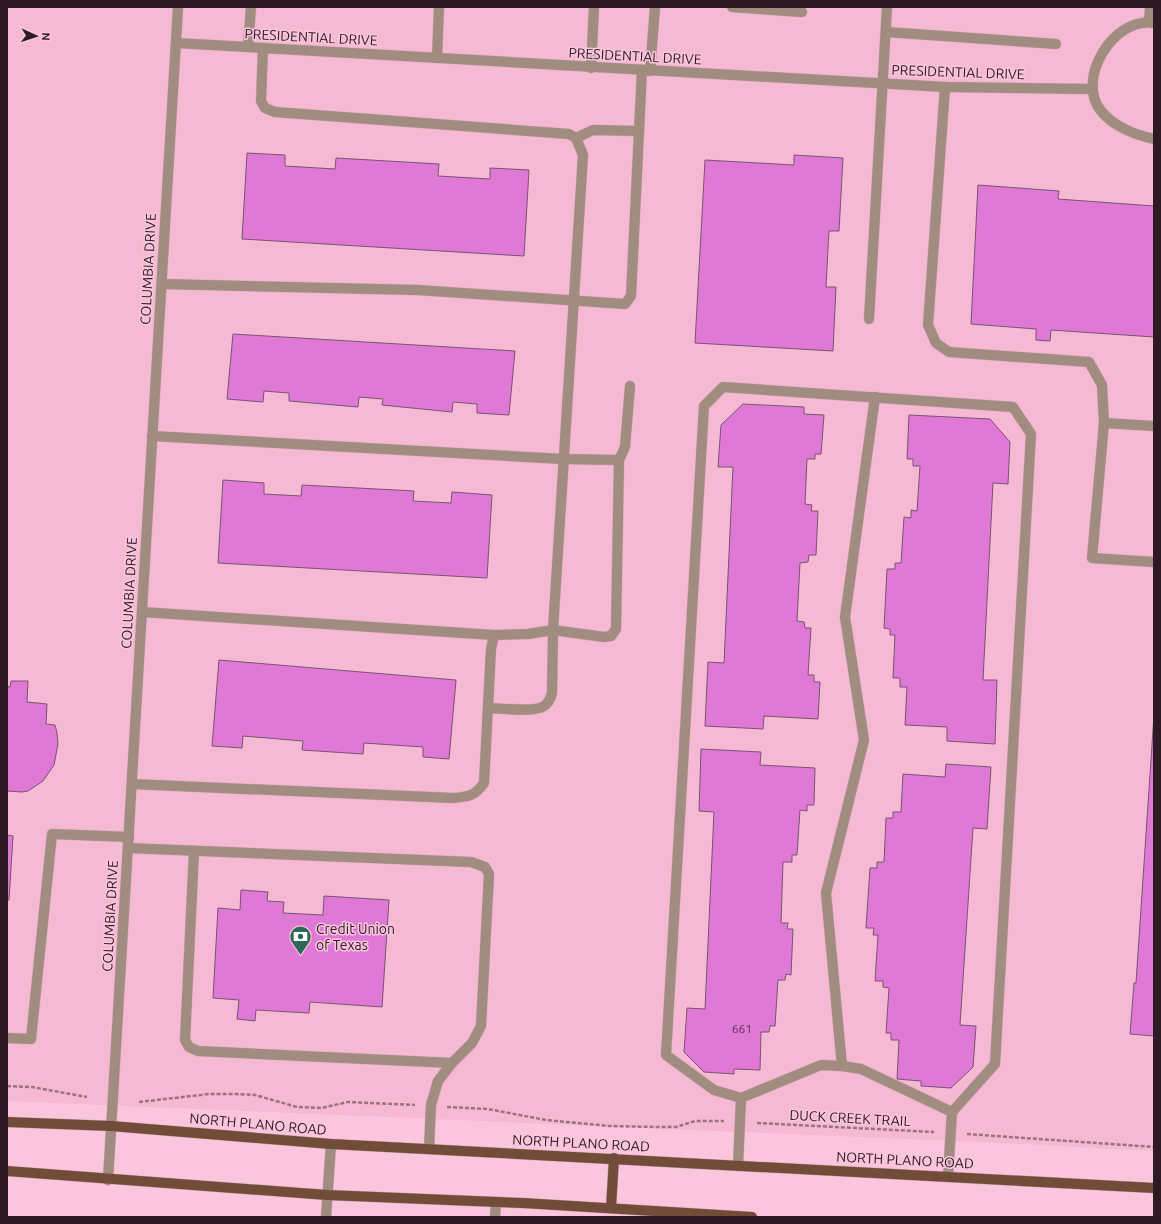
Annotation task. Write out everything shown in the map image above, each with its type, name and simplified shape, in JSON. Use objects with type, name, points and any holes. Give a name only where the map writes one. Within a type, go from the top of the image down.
[{"type":"main road","name":"NORTH PLANO ROAD","points":[[7,1122],[111,1126],[331,1144],[1154,1188]]},
{"type":"main road","points":[[611,1208],[614,1158]]},
{"type":"main road","points":[[7,1171],[108,1180],[327,1195],[611,1208],[621,1213],[752,1217]]},
{"type":"street","name":"COLUMBIA DRIVE","points":[[108,1180],[178,7]]},
{"type":"street","points":[[248,47],[251,7]]},
{"type":"street","points":[[437,58],[439,7]]},
{"type":"street","points":[[592,68],[594,7]]},
{"type":"street","points":[[162,284],[418,290],[625,304],[631,296],[639,131],[655,7]]},
{"type":"street","points":[[732,7],[802,12]]},
{"type":"street","points":[[869,319],[887,7]]},
{"type":"street","points":[[1150,7],[1152,22],[1133,24],[1115,36],[1100,56],[1092,90],[1100,110],[1113,122],[1140,136],[1154,139]]},
{"type":"street","points":[[886,32],[1056,44]]},
{"type":"street","name":"PRESIDENTIAL DRIVE","points":[[176,43],[945,87],[1092,90]]},
{"type":"street","points":[[263,48],[261,101],[265,108],[275,112],[569,134],[576,138],[583,155],[553,630],[552,693],[545,706],[536,709],[488,708]]},
{"type":"street","points":[[945,87],[928,325],[936,343],[949,352],[1089,362],[1102,385],[1104,423],[1092,558],[1154,562]]},
{"type":"street","points":[[576,138],[593,130],[639,131]]},
{"type":"street","points":[[142,612],[494,635],[528,634],[553,630],[604,637],[611,636],[616,629],[619,460],[625,447],[630,386]]},
{"type":"street","points":[[948,1176],[952,1112],[994,1064],[1031,434],[1013,407],[723,387],[704,406],[666,1055],[714,1090],[741,1098],[821,1065],[842,1066],[862,1069],[952,1112]]},
{"type":"street","points":[[842,1066],[826,892],[864,740],[845,617],[875,397]]},
{"type":"street","points":[[1104,423],[1154,426]]},
{"type":"street","points":[[152,436],[563,459],[619,460]]},
{"type":"street","points":[[132,784],[453,798],[470,796],[478,791],[484,783],[491,649],[494,635]]},
{"type":"street","points":[[7,1038],[31,1039],[52,834],[129,837]]},
{"type":"street","points":[[128,848],[471,862],[485,867],[489,874],[481,1026],[472,1043],[452,1062],[438,1080],[431,1106],[429,1149]]},
{"type":"street","points":[[194,851],[185,1040],[189,1047],[198,1051],[452,1062]]},
{"type":"street","points":[[738,1166],[741,1098]]},
{"type":"street","points":[[326,1217],[331,1144]]},
{"type":"street","points":[[495,1217],[496,1202]]},
{"type":"path","points":[[7,1086],[32,1087],[87,1097]]},
{"type":"path","name":"DUCK CREEK TRAIL","points":[[139,1102],[209,1094],[236,1094],[255,1095],[297,1107],[321,1108],[348,1102],[431,1106],[488,1110],[546,1120],[656,1128],[676,1127],[695,1121],[740,1122],[951,1133],[1154,1147]]},
{"type":"shaded area","points":[[7,7],[1154,7],[1154,1151],[1021,1144],[7,1101]]},
{"type":"building","points":[[247,153],[285,155],[285,166],[335,169],[336,158],[439,164],[438,176],[490,179],[490,168],[529,170],[524,256],[242,239]]},
{"type":"building","points":[[794,155],[843,158],[839,231],[829,231],[826,287],[836,287],[833,351],[695,343],[705,160],[794,165]]},
{"type":"building","points":[[978,185],[1059,191],[1058,199],[1154,206],[1154,337],[1051,330],[1050,341],[1036,340],[1036,329],[971,324]]},
{"type":"building","points":[[233,334],[515,351],[509,415],[477,413],[477,404],[453,402],[452,412],[382,405],[383,399],[359,397],[358,407],[289,401],[289,393],[264,391],[263,402],[227,399]]},
{"type":"building","points":[[743,404],[804,407],[804,414],[824,415],[821,454],[815,454],[815,459],[807,459],[805,504],[812,505],[811,511],[818,511],[816,555],[809,555],[808,562],[800,563],[797,621],[804,622],[805,628],[811,628],[808,675],[814,675],[814,682],[820,682],[818,719],[764,716],[763,729],[705,726],[708,662],[724,663],[733,467],[718,467],[721,425]]},
{"type":"building","points":[[909,415],[990,419],[1010,442],[1008,484],[993,483],[983,680],[997,680],[995,744],[947,741],[947,727],[905,725],[907,687],[900,687],[900,678],[893,678],[895,635],[890,635],[890,629],[884,628],[887,569],[895,569],[895,563],[901,563],[904,517],[911,518],[911,510],[917,511],[920,466],[913,466],[913,459],[907,459]]},
{"type":"building","points":[[223,480],[264,483],[264,494],[301,496],[302,485],[414,491],[413,501],[451,503],[452,492],[492,495],[487,578],[218,563]]},
{"type":"building","points":[[219,660],[456,680],[449,759],[423,757],[423,747],[364,743],[363,754],[302,750],[303,741],[243,736],[242,748],[212,746]]},
{"type":"building","points":[[11,681],[28,681],[27,702],[47,704],[46,724],[55,725],[57,733],[58,744],[54,765],[43,781],[28,791],[22,792],[7,791],[7,687],[10,687]]},
{"type":"building","points":[[1154,715],[1154,1036],[1130,1034],[1134,983],[1136,983]]},
{"type":"building","points":[[701,749],[761,752],[760,765],[815,768],[814,805],[807,805],[807,811],[800,810],[797,855],[792,855],[792,862],[783,862],[781,923],[788,923],[787,929],[793,929],[791,975],[786,974],[785,980],[778,980],[775,1026],[770,1026],[769,1032],[761,1032],[760,1070],[734,1069],[734,1074],[704,1072],[684,1052],[687,1008],[705,1009],[714,812],[699,811]]},
{"type":"building","points":[[946,764],[991,767],[987,829],[973,828],[960,1025],[976,1026],[973,1067],[951,1088],[921,1086],[921,1081],[897,1079],[899,1040],[891,1040],[891,1033],[886,1033],[889,988],[883,987],[883,981],[875,981],[878,935],[873,935],[874,928],[866,928],[870,868],[877,868],[877,862],[884,862],[886,818],[893,818],[893,812],[901,812],[903,774],[945,777]]},
{"type":"building","points":[[7,835],[13,836],[9,900],[7,900]]},
{"type":"building","name":"Credit Union of Texas","points":[[241,890],[268,892],[267,901],[284,902],[283,913],[323,915],[324,896],[389,900],[382,1007],[310,1002],[309,1013],[256,1010],[255,1021],[237,1019],[239,1000],[213,998],[218,908],[240,910]]},
{"type":"place","name":"Credit Union of Texas","points":[[300,956]]}]
